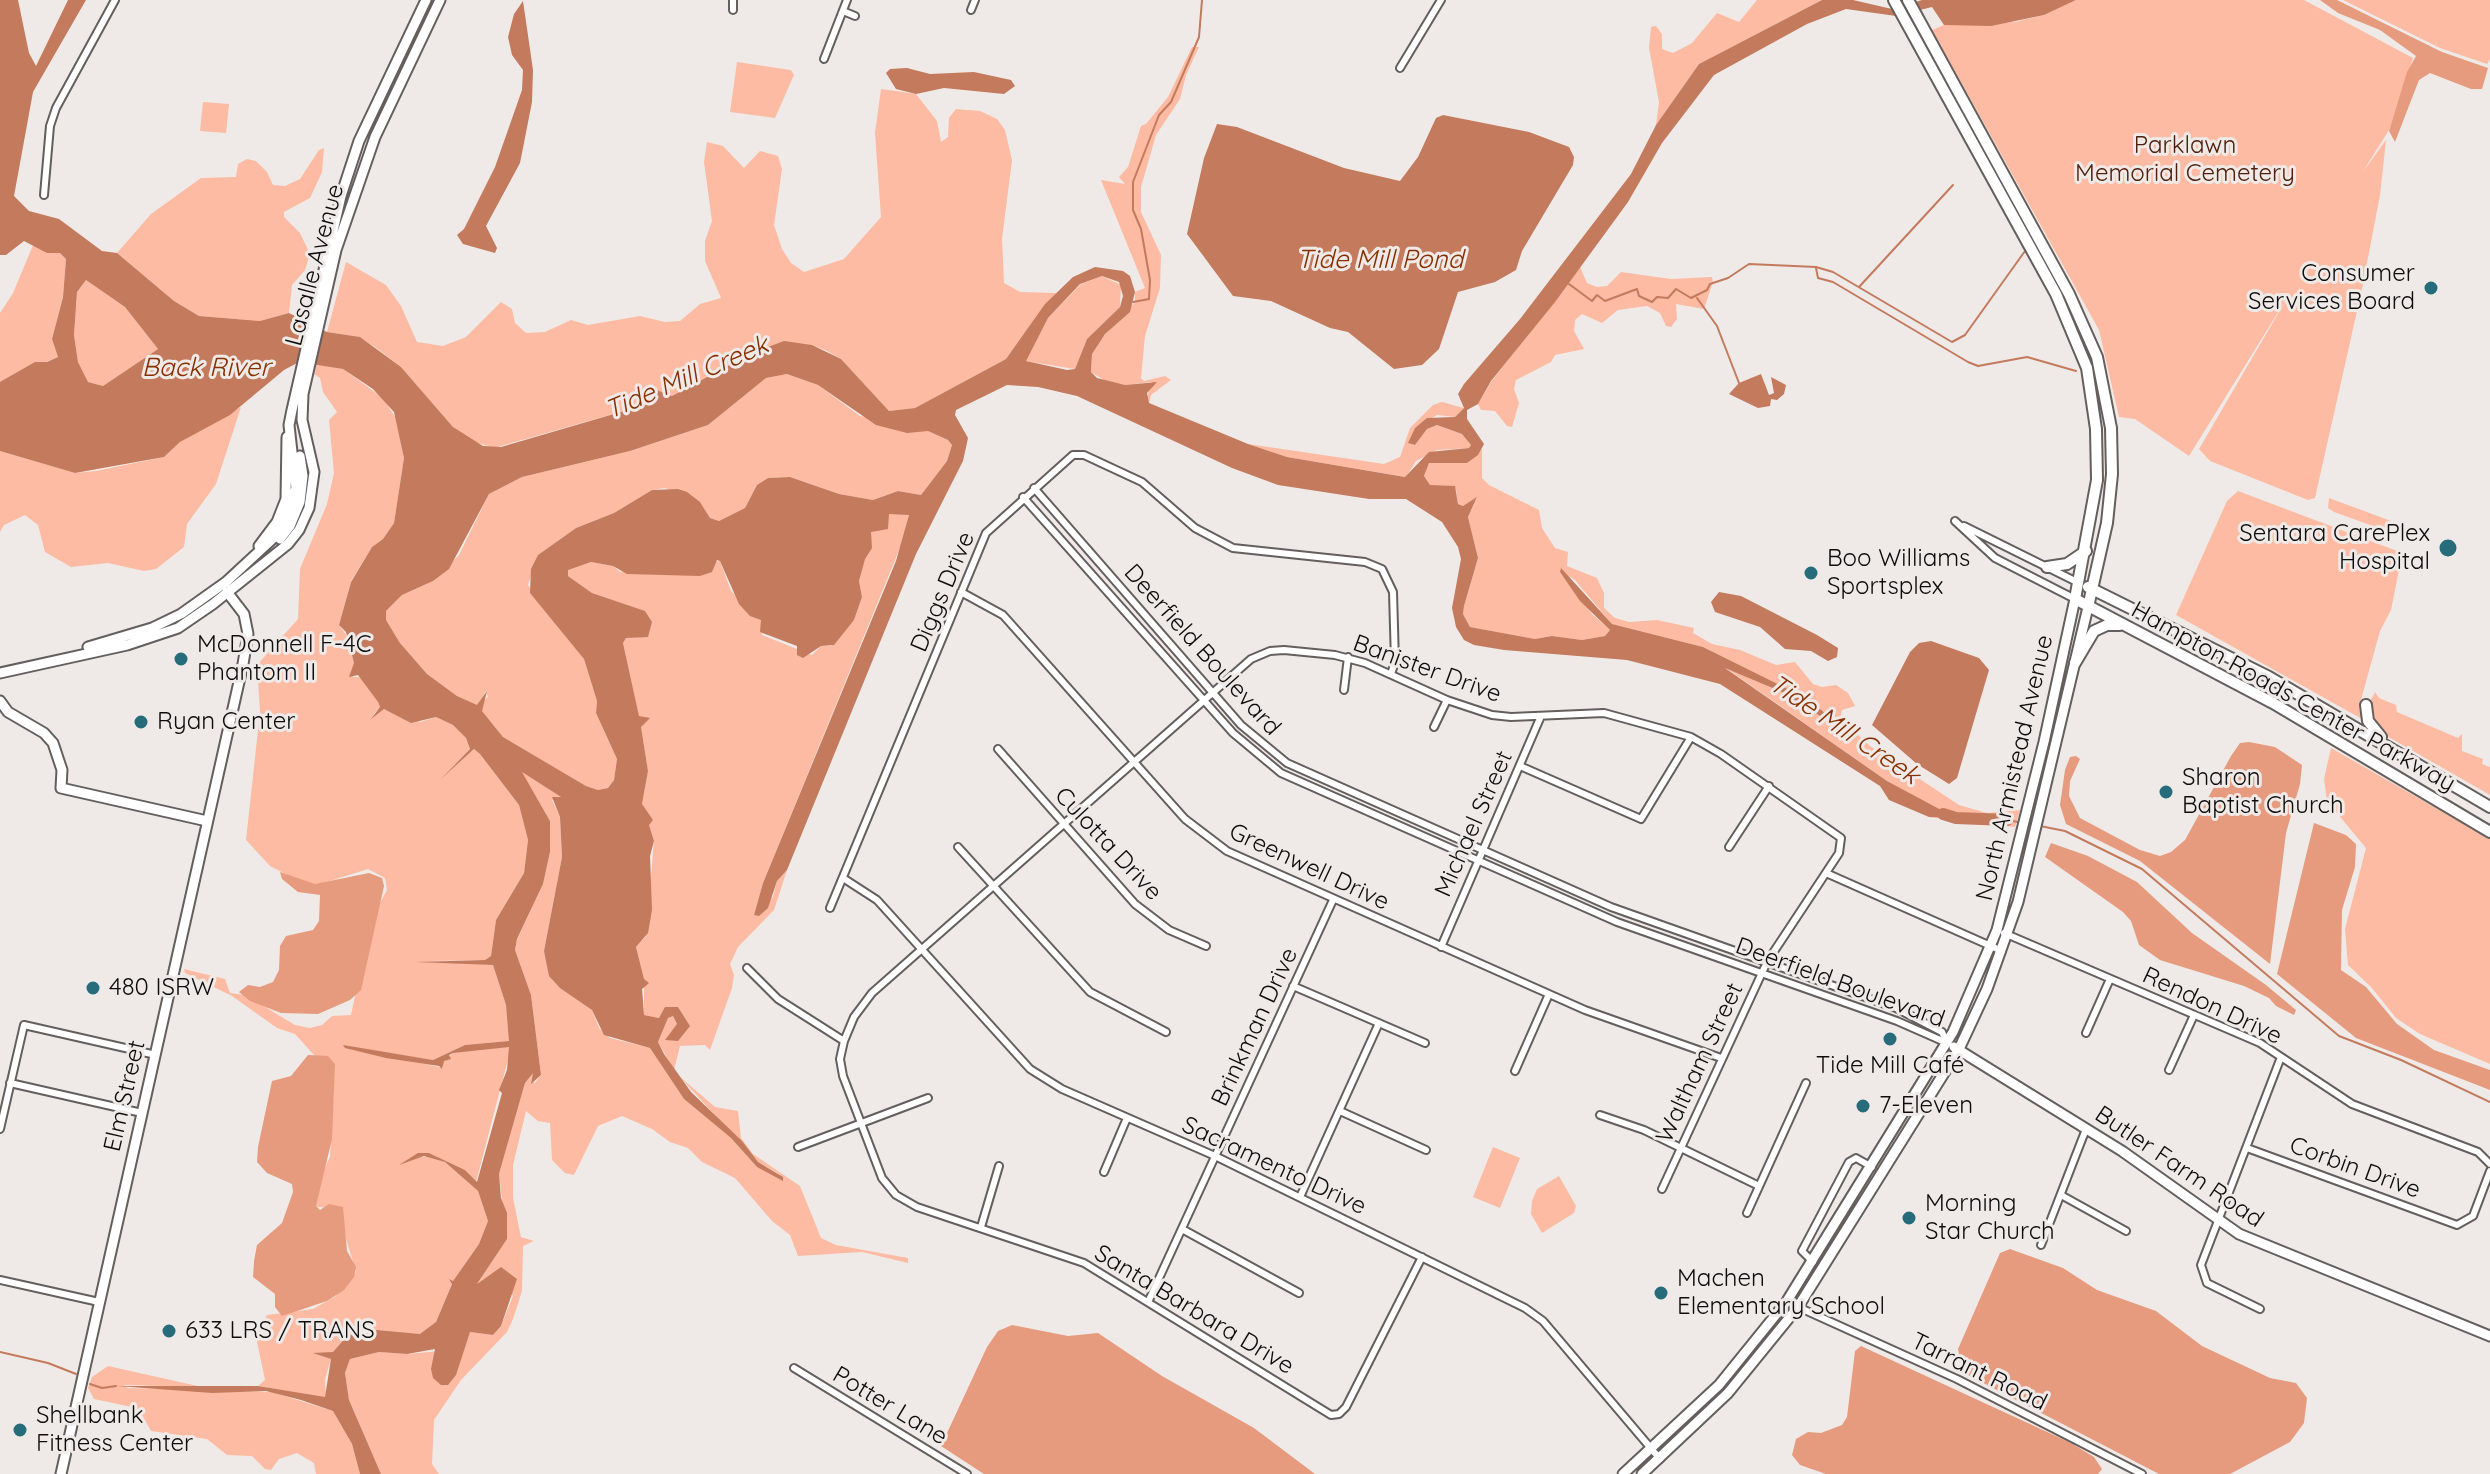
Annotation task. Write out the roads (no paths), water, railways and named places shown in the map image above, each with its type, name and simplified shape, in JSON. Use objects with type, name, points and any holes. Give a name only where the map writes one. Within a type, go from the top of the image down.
[{"type":"main road","name":"Lasalle Avenue","points":[[55,660],[167,621],[226,582],[280,532],[293,500],[297,470],[289,425],[319,307],[341,196],[359,141],[426,0]]},
{"type":"main road","name":"Lasalle Avenue","points":[[319,307],[350,201],[388,108],[440,0]]},
{"type":"main road","name":"North Armistead Avenue","points":[[1642,1474],[1736,1383],[1798,1307],[1959,1049],[2008,935],[2103,545],[2111,487],[2111,428],[2105,388],[2091,341],[2069,294],[1908,0]]},
{"type":"main road","name":"North Armistead Avenue","points":[[1623,1474],[1652,1450],[1742,1358],[1813,1262],[1947,1043],[1997,930],[2024,827],[2095,503],[2098,457],[2092,388],[2081,346],[2056,294],[1896,3]]},
{"type":"main road","name":"Lasalle Avenue","points":[[55,660],[166,633],[199,615],[288,544],[306,517],[314,472],[302,420],[304,372]]},
{"type":"main road","name":"Lasalle Avenue","points":[[248,562],[281,538],[300,502],[303,467],[292,410]]},
{"type":"main road","points":[[2103,545],[2101,576],[2108,590],[2197,641]]},
{"type":"main road","points":[[2047,567],[2067,564],[2086,551]]},
{"type":"main road","name":"Hampton Roads Center Parkway","points":[[2079,583],[2269,677],[2490,807]]},
{"type":"main road","name":"Elm Street","points":[[61,1474],[248,634],[244,614],[227,592]]},
{"type":"main road","name":"Hampton Roads Center Parkway","points":[[2075,599],[2273,703],[2490,832]]},
{"type":"main road","points":[[2075,663],[2095,631],[2107,625],[2130,627]]},
{"type":"main road","points":[[0,673],[55,660]]},
{"type":"main road","points":[[0,701],[8,712],[44,733],[53,743],[62,770],[61,788],[207,821]]},
{"type":"main road","points":[[2366,705],[2368,721],[2379,736],[2450,778],[2473,797]]},
{"type":"main road","name":"Butler Farm Road","points":[[1947,1043],[2086,1129],[2219,1222],[2263,1247],[2393,1294],[2490,1336]]},
{"type":"street","points":[[44,195],[50,126],[56,108],[115,0]]},
{"type":"street","points":[[733,0],[733,10]]},
{"type":"street","points":[[824,59],[847,0]]},
{"type":"street","points":[[971,10],[975,0]]},
{"type":"street","points":[[1400,68],[1441,0]]},
{"type":"street","points":[[843,11],[855,16]]},
{"type":"street","name":"Diggs Drive","points":[[830,908],[986,533],[1023,497],[1078,453],[1142,482],[1195,528],[1220,543],[1245,551],[1375,565],[1392,583],[1395,662],[1391,674]]},
{"type":"street","name":"Deerfield Boulevard","points":[[1034,488],[1254,739],[1287,763],[1639,917],[1896,1008],[1942,1032],[1947,1043]]},
{"type":"street","name":"Deerfield Boulevard","points":[[1023,497],[1203,701],[1247,748],[1281,773],[1617,922],[1897,1021],[1947,1043]]},
{"type":"street","points":[[2075,599],[1995,558],[1955,521],[2079,583]]},
{"type":"street","name":"Greenwell Drive","points":[[961,592],[1003,615],[1185,819],[1210,840],[1244,861],[1549,994],[1721,1058]]},
{"type":"street","name":"Banister Drive","points":[[844,1041],[866,1000],[920,949],[1251,659],[1270,651],[1348,657],[1447,700],[1492,715],[1604,713],[1691,737],[1835,831]]},
{"type":"street","points":[[1344,690],[1348,657]]},
{"type":"street","points":[[1434,727],[1447,700]]},
{"type":"street","name":"Michael Street","points":[[1441,947],[1541,716]]},
{"type":"street","points":[[1520,766],[1641,819],[1691,737]]},
{"type":"street","name":"Culotta Drive","points":[[998,749],[1135,904],[1169,930],[1206,946]]},
{"type":"street","points":[[1729,847],[1769,786]]},
{"type":"street","name":"Waltham Street","points":[[1662,1189],[1767,962],[1841,845],[1835,831]]},
{"type":"street","points":[[958,847],[1090,992],[1166,1032]]},
{"type":"street","points":[[1826,873],[2002,951]]},
{"type":"street","name":"Sacramento Drive","points":[[843,878],[863,888],[877,900],[1030,1069],[1062,1089],[1215,1156],[1525,1308],[1543,1321],[1660,1459]]},
{"type":"street","name":"Brinkman Drive","points":[[1149,1300],[1333,900]]},
{"type":"street","name":"Rendon Drive","points":[[1997,930],[2260,1043],[2352,1104],[2478,1152],[2490,1164]]},
{"type":"street","points":[[747,968],[778,999],[844,1041]]},
{"type":"street","points":[[2086,1033],[2110,979]]},
{"type":"street","points":[[1293,986],[1425,1043]]},
{"type":"street","points":[[1515,1071],[1549,994]]},
{"type":"street","points":[[2169,1070],[2194,1015]]},
{"type":"street","points":[[1300,1197],[1379,1023]]},
{"type":"street","points":[[0,1129],[24,1025],[156,1055]]},
{"type":"street","name":"Santa Barbara Drive","points":[[844,1041],[840,1059],[843,1076],[882,1178],[896,1195],[917,1207],[1084,1263],[1336,1415],[1353,1394],[1422,1257]]},
{"type":"street","points":[[2260,1309],[2207,1283],[2201,1265],[2281,1057]]},
{"type":"street","points":[[10,1083],[142,1113]]},
{"type":"street","points":[[1747,1213],[1806,1083]]},
{"type":"street","points":[[798,1147],[928,1098]]},
{"type":"street","points":[[1340,1111],[1426,1150]]},
{"type":"street","points":[[1600,1115],[1681,1148],[1759,1186]]},
{"type":"street","points":[[1104,1172],[1127,1118]]},
{"type":"street","points":[[2041,1245],[2086,1129]]},
{"type":"street","name":"Corbin Drive","points":[[2247,1148],[2457,1225],[2470,1221],[2490,1171]]},
{"type":"street","points":[[1813,1262],[1802,1251],[1840,1175],[1854,1158],[1872,1167]]},
{"type":"street","points":[[981,1227],[999,1166]]},
{"type":"street","points":[[2061,1195],[2126,1231]]},
{"type":"street","points":[[1182,1229],[1299,1293]]},
{"type":"street","points":[[0,1280],[99,1302]]},
{"type":"street","name":"Tarrant Road","points":[[1798,1307],[1957,1379],[2142,1474]]},
{"type":"street","name":"Potter Lane","points":[[794,1368],[967,1474]]},
{"type":"water","name":"Back River","points":[[0,0],[18,0],[29,53],[36,66],[68,0],[86,0],[33,92],[14,196],[29,211],[59,219],[102,251],[117,253],[174,301],[199,316],[260,321],[289,313],[327,332],[360,337],[401,367],[453,427],[483,446],[501,447],[648,404],[652,401],[654,389],[672,396],[752,353],[784,341],[812,345],[841,359],[889,411],[915,408],[1006,359],[1045,304],[1073,277],[1095,267],[1123,271],[1130,276],[1135,292],[1130,312],[1105,334],[1092,354],[1091,372],[1097,378],[1125,385],[1157,382],[1147,393],[1149,403],[1287,457],[1405,477],[1429,452],[1469,448],[1471,445],[1462,434],[1437,425],[1427,429],[1415,445],[1408,443],[1415,428],[1427,418],[1455,417],[1464,408],[1458,394],[1464,384],[1520,319],[1631,174],[1656,125],[1699,64],[1822,0],[1853,0],[1892,9],[1922,0],[2076,0],[2044,15],[1991,26],[1944,25],[1932,7],[1896,16],[1846,9],[1807,24],[1714,75],[1662,143],[1628,202],[1555,302],[1491,381],[1478,404],[1467,410],[1467,419],[1484,444],[1478,455],[1467,463],[1429,463],[1424,476],[1430,485],[1455,486],[1458,504],[1463,506],[1477,497],[1468,517],[1478,558],[1463,614],[1470,627],[1535,639],[1552,636],[1582,640],[1605,636],[1610,630],[1580,601],[1560,572],[1561,568],[1612,624],[1703,647],[1808,699],[1855,738],[1782,692],[1725,668],[1887,781],[1956,818],[1929,817],[1889,800],[1880,786],[1720,684],[1627,660],[1504,650],[1474,645],[1464,640],[1456,627],[1452,608],[1461,559],[1458,547],[1442,522],[1406,499],[1369,499],[1278,485],[1232,468],[1077,396],[1038,387],[1007,385],[956,410],[955,415],[968,438],[963,461],[916,554],[787,870],[777,881],[768,908],[759,916],[754,915],[763,883],[896,561],[909,515],[889,514],[888,529],[871,532],[872,548],[865,559],[859,581],[862,597],[854,620],[834,645],[821,646],[803,658],[797,655],[797,646],[760,632],[761,620],[750,616],[739,604],[720,561],[717,560],[712,572],[700,576],[627,574],[613,566],[591,562],[568,570],[568,576],[592,593],[645,611],[652,622],[648,637],[626,638],[623,643],[639,716],[650,718],[641,727],[648,771],[642,804],[653,820],[649,825],[654,841],[650,856],[652,910],[648,933],[636,947],[644,979],[649,983],[642,989],[644,1015],[659,1018],[665,1007],[678,1007],[690,1026],[678,1041],[665,1040],[677,1024],[673,1016],[668,1018],[658,1042],[664,1054],[691,1092],[742,1141],[758,1162],[783,1177],[783,1181],[757,1167],[731,1138],[684,1099],[650,1048],[604,1035],[592,1010],[560,988],[549,976],[544,951],[562,857],[560,817],[552,797],[561,797],[522,772],[550,821],[550,852],[543,884],[517,939],[515,950],[531,995],[541,1075],[531,1084],[533,1073],[525,1083],[499,1174],[501,1198],[507,1213],[507,1239],[477,1284],[501,1267],[517,1279],[501,1326],[493,1335],[470,1332],[456,1375],[448,1385],[441,1385],[433,1378],[431,1369],[435,1349],[407,1354],[379,1352],[350,1359],[345,1373],[349,1400],[381,1474],[360,1474],[352,1444],[333,1411],[301,1400],[266,1391],[212,1393],[117,1386],[258,1386],[325,1397],[331,1359],[313,1353],[333,1352],[347,1336],[376,1330],[420,1334],[436,1322],[452,1284],[449,1279],[453,1281],[479,1244],[488,1221],[478,1191],[445,1162],[424,1156],[399,1165],[418,1153],[429,1153],[465,1170],[477,1182],[502,1093],[499,1090],[507,1070],[509,1047],[453,1053],[449,1055],[451,1059],[444,1061],[442,1069],[386,1058],[343,1045],[433,1060],[465,1045],[509,1041],[506,1005],[493,965],[416,962],[485,960],[491,956],[496,920],[524,873],[528,840],[519,805],[474,749],[441,779],[470,749],[466,738],[453,725],[436,717],[411,723],[384,709],[371,719],[380,707],[378,702],[358,675],[349,677],[354,663],[346,632],[339,625],[351,582],[372,547],[383,539],[394,523],[404,458],[394,412],[373,389],[343,369],[299,362],[284,370],[230,415],[180,442],[164,457],[75,473],[0,451],[0,382],[35,362],[47,362],[58,357],[52,339],[63,297],[66,259],[60,253],[47,253],[24,241],[6,255],[0,255]],"holes":[[[1102,276],[1119,282],[1123,296],[1120,307],[1087,339],[1075,369],[1026,361],[1048,318],[1080,284]],[[86,280],[125,307],[158,349],[103,386],[88,382],[78,362],[74,335],[77,292]],[[787,374],[818,385],[876,425],[907,433],[928,431],[948,440],[952,445],[947,461],[921,495],[898,491],[873,500],[839,494],[790,477],[768,478],[757,485],[745,508],[719,521],[710,518],[700,502],[687,492],[678,489],[652,490],[614,513],[576,528],[538,555],[531,569],[530,593],[584,659],[597,701],[596,713],[617,759],[614,780],[608,788],[598,790],[586,786],[503,737],[482,711],[487,691],[477,705],[457,696],[427,674],[400,643],[386,620],[386,611],[402,595],[433,581],[449,569],[489,494],[522,477],[630,451],[708,425],[766,378]]]},
{"type":"water","points":[[523,1],[533,70],[532,102],[520,163],[486,226],[497,248],[495,253],[463,244],[457,235],[464,229],[495,167],[522,90],[523,70],[512,55],[508,37],[514,14]]},
{"type":"water","points":[[907,68],[930,74],[974,72],[1011,80],[1015,86],[1004,94],[944,88],[916,94],[896,89],[886,73],[890,69]]},
{"type":"water","name":"Tide Mill Pond","points":[[1443,115],[1529,132],[1569,147],[1574,157],[1573,165],[1522,251],[1516,270],[1495,282],[1458,292],[1439,349],[1422,365],[1394,369],[1348,332],[1330,328],[1271,301],[1233,296],[1187,234],[1204,158],[1217,124],[1237,127],[1344,168],[1400,181],[1418,157],[1436,118]]},
{"type":"water","points":[[1761,374],[1769,395],[1774,393],[1771,377],[1786,385],[1784,394],[1777,400],[1771,399],[1770,406],[1758,408],[1729,394],[1739,383]]},
{"type":"water","points":[[1719,592],[1741,596],[1817,635],[1838,648],[1837,657],[1828,661],[1811,651],[1785,649],[1760,627],[1715,612],[1711,602]]},
{"type":"water","points":[[1931,641],[1979,658],[1989,670],[1957,778],[1949,784],[1917,764],[1872,725],[1910,652],[1919,643]]},
{"type":"waterway","points":[[1133,302],[1149,299],[1150,280],[1141,229],[1133,210],[1133,182],[1159,115],[1171,102],[1199,37],[1202,0]]},
{"type":"waterway","points":[[1859,287],[1953,185]]},
{"type":"waterway","points":[[1569,284],[1592,301],[1597,295],[1605,301],[1637,289],[1639,296],[1652,302],[1657,297],[1668,298],[1676,289],[1691,298],[1707,290],[1710,284],[1728,278],[1749,264],[1816,267],[1833,272],[1952,342],[1965,335],[2025,251]]},
{"type":"waterway","points":[[1816,268],[1818,278],[1833,282],[1978,366],[2027,357],[2076,371]]},
{"type":"waterway","points":[[1697,298],[1717,326],[1739,383]]},
{"type":"waterway","name":"Tide Mill Creek","points":[[1943,814],[1956,818],[2007,820]]},
{"type":"waterway","name":"Tide Mill Creek","points":[[2007,820],[2018,822]]},
{"type":"waterway","name":"Tide Mill Creek","points":[[2040,826],[2065,831],[2142,869],[2339,1036],[2401,1060],[2490,1102]]},
{"type":"waterway","points":[[0,1352],[48,1363],[76,1374]]},
{"type":"waterway","points":[[90,1384],[102,1388],[116,1386]]},
{"type":"place","name":"Consumer Services Board","points":[[2431,288]]},
{"type":"place","name":"Sentara CarePlex Hospital","points":[[2448,548]]},
{"type":"place","name":"Boo Williams Sportsplex","points":[[1811,573]]},
{"type":"place","name":"McDonnell F-4C Phantom II","points":[[181,659]]},
{"type":"place","name":"Ryan Center","points":[[141,722]]},
{"type":"place","name":"Sharon Baptist Church","points":[[2166,792]]},
{"type":"place","name":"480 ISRW","points":[[93,988]]},
{"type":"place","name":"Tide Mill Café","points":[[1890,1039]]},
{"type":"place","name":"7-Eleven","points":[[1863,1106]]},
{"type":"place","name":"Morning Star Church","points":[[1909,1218]]},
{"type":"place","name":"Machen Elementary School","points":[[1661,1293]]},
{"type":"place","name":"633 LRS / TRANS","points":[[169,1331]]},
{"type":"place","name":"Shellbank Fitness Center","points":[[20,1430]]},
{"type":"park label","name":"Parklawn Memorial Cemetery","points":[[2185,160]]}]
